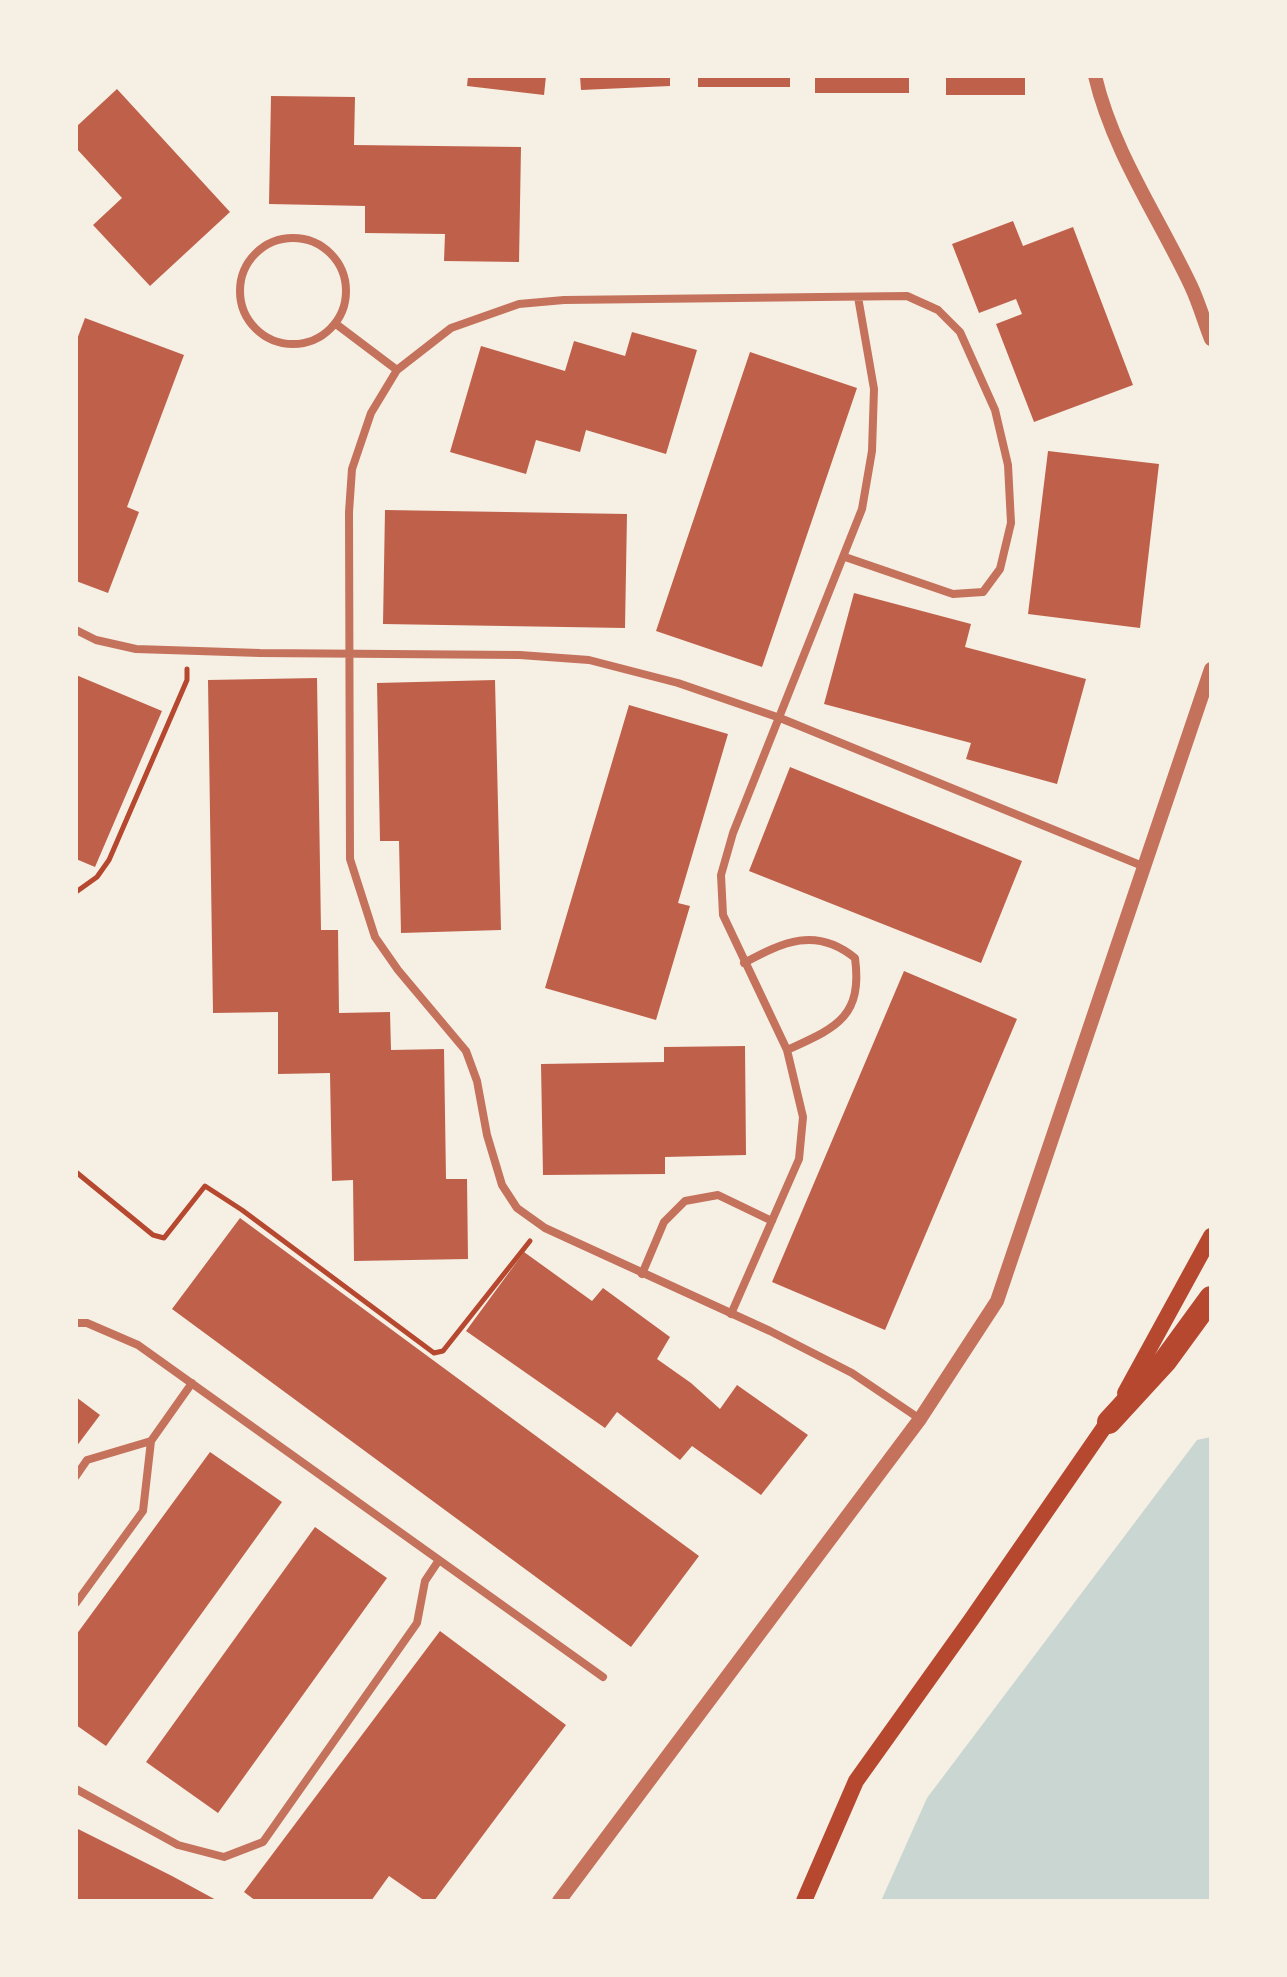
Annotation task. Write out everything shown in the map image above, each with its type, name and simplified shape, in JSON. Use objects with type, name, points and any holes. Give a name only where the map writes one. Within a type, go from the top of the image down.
[{"type":"highway","points":[[1109,1422],[1165,1361],[1211,1298]]},
{"type":"main road","points":[[804,1901],[856,1781],[1109,1422],[1211,1236]]},
{"type":"street","points":[[1095,76],[1118,144],[1191,287],[1211,339]]},
{"type":"street","points":[[286,238],[311,240],[326,248],[337,261],[346,284],[344,310],[336,324],[322,336],[305,344],[286,344],[269,339],[254,328],[244,313],[239,295],[241,277],[249,261],[262,247],[286,238]]},
{"type":"street","points":[[845,557],[953,594],[983,592],[1000,569],[1011,523],[1008,465],[995,410],[960,332],[938,310],[907,296],[564,300],[519,304],[451,328],[397,370],[371,413],[352,469],[349,512],[350,859],[375,937],[398,970],[466,1051],[477,1081],[487,1135],[502,1185],[517,1208],[545,1228],[852,1373],[920,1419]]},
{"type":"street","points":[[731,1314],[799,1159],[803,1117],[787,1050],[723,915],[721,875],[733,833],[862,509],[872,451],[874,389],[858,297]]},
{"type":"street","points":[[336,324],[397,370]]},
{"type":"street","points":[[76,630],[96,640],[136,649],[187,652],[520,655],[589,660],[678,683],[780,718],[1145,867]]},
{"type":"street","points":[[559,1901],[920,1419],[997,1301],[1211,669]]},
{"type":"street","points":[[744,963],[782,943],[818,940],[839,945],[855,958],[858,980],[851,1009],[828,1031],[787,1050]]},
{"type":"street","points":[[642,1274],[664,1222],[685,1201],[718,1195],[772,1221]]},
{"type":"street","points":[[76,1323],[87,1323],[138,1345],[603,1677]]},
{"type":"street","points":[[76,1603],[143,1511],[151,1441],[192,1383]]},
{"type":"street","points":[[76,1476],[87,1460],[151,1441]]},
{"type":"street","points":[[76,1789],[178,1845],[224,1857],[263,1842],[417,1623],[425,1581],[439,1560]]},
{"type":"path","points":[[76,892],[97,877],[109,860],[187,680],[187,652]]},
{"type":"path","points":[[76,1172],[153,1235],[164,1238],[205,1186],[242,1210],[434,1353],[443,1351],[530,1241]]},
{"type":"shaded area","points":[[1211,1437],[1211,1901],[881,1901],[927,1798],[1197,1440]]},
{"type":"building","points":[[468,76],[546,76],[544,95],[467,86]]},
{"type":"building","points":[[580,76],[670,76],[670,86],[581,90]]},
{"type":"building","points":[[698,76],[790,76],[790,87],[698,87]]},
{"type":"building","points":[[815,76],[909,76],[909,93],[815,93]]},
{"type":"building","points":[[946,76],[1025,76],[1025,95],[946,95]]},
{"type":"building","points":[[117,89],[230,212],[150,286],[93,225],[122,198],[76,148],[76,127]]},
{"type":"building","points":[[271,96],[355,97],[354,145],[521,147],[519,262],[444,261],[445,234],[365,233],[365,206],[269,204]]},
{"type":"building","points":[[1013,221],[1023,246],[1073,227],[1133,385],[1034,422],[996,324],[1022,314],[1016,299],[979,313],[952,244]]},
{"type":"building","points":[[85,318],[184,355],[127,507],[139,512],[108,593],[76,581],[76,342]]},
{"type":"building","points":[[632,332],[697,350],[666,454],[586,430],[580,452],[536,440],[526,474],[450,452],[481,346],[565,371],[574,341],[625,356]]},
{"type":"building","points":[[750,352],[857,388],[762,667],[656,631]]},
{"type":"building","points":[[1048,451],[1159,464],[1140,628],[1028,614]]},
{"type":"building","points":[[385,510],[627,514],[625,628],[383,624]]},
{"type":"building","points":[[854,593],[971,624],[965,647],[1086,679],[1057,784],[966,759],[971,743],[824,704]]},
{"type":"building","points":[[76,675],[162,711],[95,867],[76,859]]},
{"type":"building","points":[[317,678],[321,930],[338,930],[339,1013],[390,1012],[391,1050],[444,1049],[446,1179],[467,1179],[468,1259],[354,1261],[353,1180],[332,1181],[330,1073],[278,1074],[278,1012],[213,1013],[208,680]]},
{"type":"building","points":[[495,680],[501,930],[401,933],[399,841],[380,841],[377,683]]},
{"type":"building","points":[[629,705],[728,734],[678,903],[690,906],[656,1020],[545,988]]},
{"type":"building","points":[[790,767],[1022,861],[981,963],[749,871]]},
{"type":"building","points":[[904,971],[1017,1019],[885,1330],[772,1282]]},
{"type":"building","points":[[745,1046],[746,1155],[665,1157],[665,1174],[543,1175],[541,1064],[664,1062],[664,1047]]},
{"type":"building","points":[[240,1218],[699,1556],[631,1647],[172,1309]]},
{"type":"building","points":[[524,1252],[592,1301],[603,1288],[670,1337],[657,1359],[720,1409],[737,1385],[808,1435],[761,1495],[692,1446],[680,1460],[617,1412],[605,1428],[466,1331]]},
{"type":"building","points":[[76,1397],[100,1415],[76,1447]]},
{"type":"building","points":[[210,1452],[282,1502],[106,1746],[76,1725],[76,1635]]},
{"type":"building","points":[[315,1527],[387,1578],[218,1813],[146,1762]]},
{"type":"building","points":[[440,1631],[566,1725],[434,1901],[425,1901],[389,1876],[371,1901],[256,1901],[244,1892]]},
{"type":"building","points":[[76,1828],[172,1876],[218,1901],[76,1901]]}]
